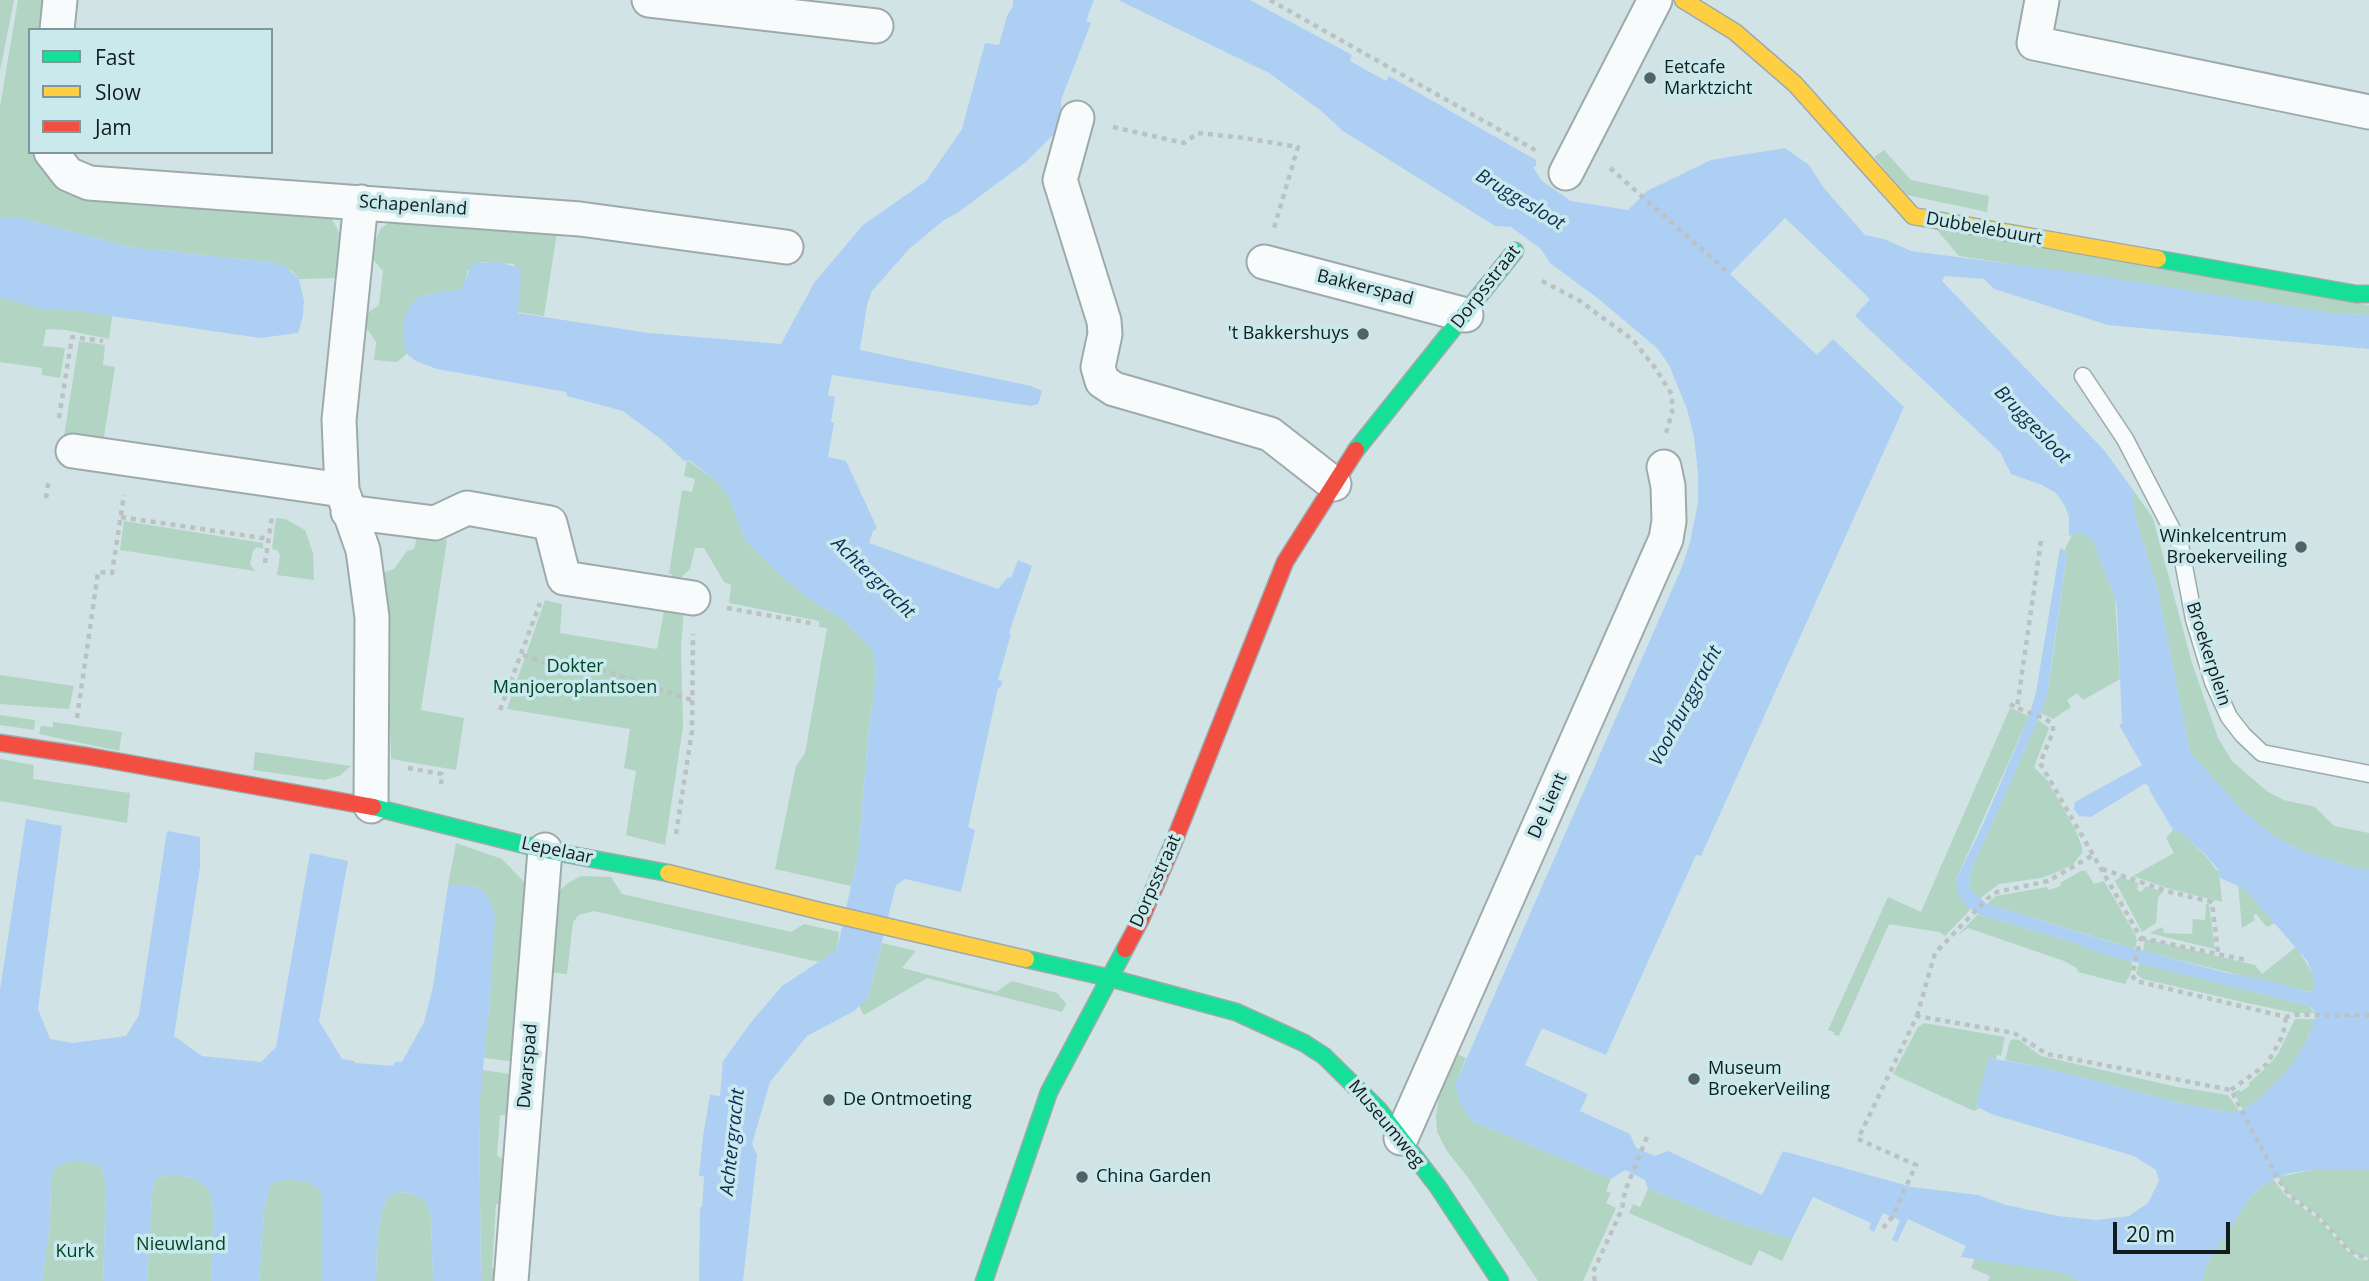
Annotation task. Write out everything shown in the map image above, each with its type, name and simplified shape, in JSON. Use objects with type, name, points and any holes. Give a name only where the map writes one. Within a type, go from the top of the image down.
[{"type":"street","points":[[57,28],[60,0]]},
{"type":"street","points":[[649,0],[876,26]]},
{"type":"street","points":[[1567,171],[1655,0]]},
{"type":"street","name":"Dubbelebuurt","points":[[1683,0],[1735,32],[1795,83],[1913,216],[2356,294],[2369,294]]},
{"type":"street","points":[[2042,0],[2034,43],[2369,113]]},
{"type":"street","points":[[1077,118],[1060,180],[1104,321],[1105,334],[1098,367],[1102,381],[1114,389],[1270,434],[1334,484]]},
{"type":"street","name":"Schapenland","points":[[53,154],[68,174],[89,183],[580,219],[786,247]]},
{"type":"street","points":[[361,202],[339,420],[345,501],[363,551],[372,617],[371,806]]},
{"type":"street","name":"Dorpsstraat","points":[[984,1281],[1049,1093],[1140,919],[1173,844],[1284,562],[1350,458],[1515,251]]},
{"type":"street","name":"Bakkerspad","points":[[1264,262],[1466,314]]},
{"type":"street","points":[[60,449],[278,481],[435,523],[467,508],[550,523],[564,579],[694,598]]},
{"type":"street","name":"De Lient","points":[[1401,1138],[1666,539],[1669,521],[1668,486],[1664,467]]},
{"type":"street","name":"Lepelaar","points":[[0,743],[371,806],[545,850],[670,873],[820,911],[1110,978]]},
{"type":"street","name":"Dwarspad","points":[[511,1281],[545,850]]},
{"type":"street","name":"Museumweg","points":[[1110,978],[1236,1012],[1304,1043],[1324,1056],[1354,1084],[1401,1138],[1438,1187],[1500,1281]]},
{"type":"lane","name":"Broekerplein","points":[[2083,376],[2125,439],[2180,545],[2194,619],[2213,682],[2229,717],[2242,735],[2262,753],[2369,774]]},
{"type":"path","points":[[1270,0],[1567,171]]},
{"type":"path","points":[[1077,118],[1184,143],[1198,133],[1298,147],[1264,262]]},
{"type":"path","points":[[1603,162],[1730,274]]},
{"type":"path","name":"Dorpsstraat","points":[[1515,251],[1567,171]]},
{"type":"path","points":[[1553,287],[1580,301],[1633,340],[1656,369],[1672,396],[1672,413],[1660,451],[1664,467]]},
{"type":"path","points":[[46,498],[60,449],[72,337],[103,341]]},
{"type":"path","points":[[77,718],[98,572],[112,573],[129,459]]},
{"type":"path","points":[[265,563],[278,481]]},
{"type":"path","points":[[121,517],[269,539]]},
{"type":"path","points":[[2017,708],[2041,541]]},
{"type":"path","points":[[500,710],[523,655],[542,597],[564,579]]},
{"type":"path","points":[[670,873],[692,731],[694,598],[727,608],[816,624]]},
{"type":"path","points":[[523,655],[558,668],[601,670],[692,700]]},
{"type":"path","points":[[2010,704],[2046,719],[2053,725],[2053,733],[2040,763],[2141,940],[2132,975],[2136,981],[2286,1017],[2369,1014]]},
{"type":"path","points":[[1883,1228],[1892,1217],[1916,1165],[1858,1139],[1917,1016],[1936,953],[1988,898],[1997,892],[2048,881],[2093,855]]},
{"type":"path","points":[[2101,869],[2169,892],[2212,902],[2218,953]]},
{"type":"path","points":[[2141,940],[2246,960]]},
{"type":"path","points":[[1917,1016],[2014,1033],[2047,1054],[2231,1092],[2288,1195],[2320,1219],[2349,1251],[2369,1259]]},
{"type":"path","points":[[2231,1092],[2267,1064],[2284,1035],[2286,1017]]},
{"type":"path","points":[[1595,1281],[1594,1272],[1622,1209],[1625,1191],[1646,1139]]},
{"type":"green space","points":[[0,0],[14,0],[0,71]]},
{"type":"green space","points":[[18,0],[50,0],[45,28],[28,28],[28,154],[43,154],[54,177],[315,209],[332,219],[340,234],[338,278],[299,279],[292,271],[276,263],[131,247],[20,218],[0,218],[0,107]]},
{"type":"green space","points":[[1884,150],[1911,180],[1989,196],[1987,212],[1907,195],[1874,157]]},
{"type":"green space","points":[[399,217],[558,226],[544,316],[517,312],[514,264],[481,262],[468,271],[462,289],[421,296],[412,303],[403,345],[408,353],[397,362],[374,360],[376,342],[365,326],[366,314],[379,305],[383,271],[372,258],[372,248],[381,228]]},
{"type":"green space","points":[[1937,230],[2369,305],[2369,315],[2332,313],[1959,256]]},
{"type":"green space","points":[[0,297],[112,316],[109,339],[66,330],[46,329],[43,346],[65,348],[60,378],[42,375],[42,368],[0,362]]},
{"type":"green space","points":[[79,341],[105,345],[103,365],[115,367],[103,443],[64,436]]},
{"type":"green space","points":[[687,460],[715,480],[728,495],[745,540],[785,580],[846,622],[872,649],[876,668],[874,693],[858,854],[851,886],[775,869],[796,766],[805,753],[827,628],[819,627],[819,621],[729,603],[731,585],[724,582],[704,548],[695,548],[690,569],[677,581],[671,580],[672,574],[669,574],[682,490],[692,492],[695,479],[684,476]]},
{"type":"green space","points":[[2133,490],[2153,518],[2192,663],[2218,738],[2232,761],[2268,792],[2284,800],[2315,807],[2334,826],[2369,833],[2369,869],[2356,868],[2305,852],[2272,835],[2242,810],[2190,752],[2157,587],[2135,517]]},
{"type":"green space","points":[[276,518],[285,519],[305,530],[313,553],[314,580],[277,575],[280,555],[277,550],[272,549]]},
{"type":"green space","points":[[124,521],[263,543],[263,549],[257,547],[253,551],[250,564],[255,571],[120,550]]},
{"type":"green space","points":[[2081,532],[2093,542],[2115,598],[2120,679],[2083,700],[2077,693],[2067,700],[2071,707],[2053,719],[2041,713],[2053,656],[2067,552],[2065,549],[2072,535]]},
{"type":"green space","points":[[414,533],[447,540],[421,710],[464,718],[456,770],[391,759],[383,573],[394,569],[407,551],[414,549]]},
{"type":"green space","name":"Dokter Manjoeroplantsoen","points":[[545,600],[562,604],[560,633],[657,649],[665,605],[684,608],[681,648],[683,727],[665,845],[626,835],[636,771],[624,768],[630,729],[507,709]]},
{"type":"green space","points":[[0,675],[74,686],[69,709],[0,704]]},
{"type":"green space","points":[[2010,708],[2029,716],[1956,880],[1967,906],[1971,909],[1945,936],[1939,932],[1889,924],[1839,1036],[1834,1035],[1834,1032],[1828,1030],[1888,897],[1921,912]]},
{"type":"green space","points":[[0,715],[35,720],[34,730],[0,725]]},
{"type":"green space","points":[[2038,720],[2049,728],[2034,767],[2047,780],[2075,829],[2082,853],[2073,864],[2055,873],[2041,878],[1999,884],[1979,899],[1969,888],[1970,873]]},
{"type":"green space","points":[[53,722],[122,732],[119,751],[39,734],[41,726],[53,727]]},
{"type":"green space","points":[[255,752],[351,766],[339,776],[324,780],[253,770]]},
{"type":"green space","points":[[0,759],[34,765],[33,779],[130,793],[127,823],[0,801]]},
{"type":"green space","points":[[2173,830],[2181,832],[2219,871],[2222,902],[2133,876],[2174,853],[2166,838]]},
{"type":"green space","points":[[456,843],[502,859],[524,882],[532,900],[518,1062],[484,1058],[494,914],[491,902],[480,889],[468,885],[448,885]]},
{"type":"green space","points":[[2086,871],[2094,884],[2104,881],[2135,934],[2135,949],[1987,904],[1996,896],[2047,887],[2049,890],[2061,886],[2060,883]]},
{"type":"green space","points":[[581,876],[611,877],[622,894],[791,932],[804,924],[839,932],[837,950],[819,962],[594,911],[579,915],[573,922],[567,974],[545,972],[557,893]]},
{"type":"green space","points":[[2120,877],[2138,883],[2137,890],[2141,892],[2146,886],[2163,892],[2158,897],[2156,923],[2142,932],[2115,881]]},
{"type":"green space","points":[[2238,885],[2245,889],[2275,923],[2267,927],[2256,914],[2253,916],[2255,920],[2242,928]]},
{"type":"green space","points":[[2206,904],[2209,904],[2215,949],[2149,933],[2163,927],[2164,933],[2192,934],[2193,919],[2205,920]]},
{"type":"green space","points":[[1978,914],[2132,962],[2131,973],[2125,984],[2078,972],[2077,968],[2064,961],[1968,928],[1958,935]]},
{"type":"green space","points":[[2145,939],[2255,965],[2262,974],[2296,947],[2312,972],[2314,989],[2308,992],[2143,951]]},
{"type":"green space","points":[[882,943],[916,951],[902,968],[996,992],[1012,981],[1057,993],[1066,1004],[1062,1012],[927,978],[864,1015],[859,1006],[868,998]]},
{"type":"green space","points":[[2139,963],[2307,1005],[2315,1013],[2295,1013],[2143,979],[2136,974]]},
{"type":"green space","points":[[2295,1019],[2316,1019],[2302,1050],[2289,1069],[2262,1096],[2243,1110],[2234,1092],[2241,1092],[2249,1086],[2278,1054]]},
{"type":"green space","points":[[1924,1023],[2005,1037],[2001,1056],[1990,1058],[1976,1105],[1979,1108],[1974,1111],[1893,1074],[1918,1027]]},
{"type":"green space","points":[[2013,1039],[2019,1040],[2041,1056],[2177,1087],[2228,1095],[2239,1111],[2233,1113],[2180,1103],[2005,1060]]},
{"type":"green space","points":[[1450,1051],[1466,1058],[1455,1085],[1472,1121],[1611,1179],[1606,1191],[1611,1193],[1606,1203],[1616,1208],[1583,1281],[1538,1281],[1447,1151],[1437,1132],[1439,1096],[1431,1092]]},
{"type":"green space","points":[[482,1070],[517,1075],[513,1116],[500,1115],[497,1156],[502,1158],[500,1192],[507,1193],[505,1204],[496,1204],[492,1268],[503,1270],[502,1281],[481,1281],[479,1109]]},
{"type":"green space","name":"Kurk","points":[[69,1162],[97,1165],[101,1167],[104,1175],[106,1188],[103,1281],[42,1281],[50,1224],[51,1175],[58,1166]]},
{"type":"green space","points":[[2312,1170],[2369,1170],[2369,1258],[2354,1254],[2319,1216],[2287,1192],[2278,1177]]},
{"type":"green space","name":"Nieuwland","points":[[159,1177],[190,1177],[207,1187],[211,1197],[214,1223],[211,1281],[147,1281],[155,1181]]},
{"type":"green space","name":"Nieuwland","points":[[287,1179],[307,1182],[322,1194],[321,1281],[259,1281],[264,1212],[269,1188],[276,1182]]},
{"type":"green space","points":[[2273,1179],[2285,1195],[2319,1220],[2349,1253],[2357,1259],[2369,1261],[2369,1281],[2202,1281],[2208,1262],[2249,1199]]},
{"type":"green space","points":[[1648,1189],[1731,1221],[1792,1239],[1782,1261],[1759,1250],[1751,1266],[1629,1213],[1633,1204],[1640,1207]]},
{"type":"green space","points":[[398,1192],[411,1193],[423,1199],[428,1207],[431,1218],[433,1281],[376,1281],[377,1241],[382,1211],[389,1197]]},
{"type":"green space","points":[[1975,1258],[2061,1272],[2080,1281],[1988,1281],[1990,1276],[1971,1268]]},
{"type":"water","name":"Achtergracht","points":[[1013,0],[1094,0],[1086,21],[1091,23],[1061,100],[1061,127],[1026,162],[944,220],[909,249],[872,291],[867,305],[860,350],[1031,386],[1042,391],[1038,404],[1031,406],[832,375],[828,395],[835,397],[828,457],[846,461],[877,528],[873,531],[869,543],[998,589],[1008,577],[1011,578],[1018,560],[1032,566],[1009,633],[1011,634],[998,680],[1002,681],[1001,687],[998,688],[968,827],[975,830],[961,892],[905,879],[896,885],[868,998],[854,1011],[807,1036],[770,1082],[752,1144],[757,1155],[743,1281],[699,1281],[700,1207],[704,1176],[699,1176],[703,1136],[710,1095],[720,1096],[723,1061],[782,986],[837,950],[858,854],[876,668],[872,649],[846,622],[785,580],[745,540],[728,495],[715,480],[689,460],[684,461],[662,440],[623,411],[567,396],[566,392],[437,369],[418,362],[409,356],[403,345],[406,313],[412,303],[421,296],[461,289],[473,263],[497,262],[521,268],[518,313],[649,333],[781,344],[814,283],[863,225],[926,181],[962,129],[985,43],[999,45]]},
{"type":"water","points":[[1118,0],[1250,0],[1352,55],[1350,61],[1386,81],[1389,76],[1536,160],[1536,166],[1533,167],[1542,181],[1571,201],[1628,210],[1647,191],[1711,160],[1785,148],[1809,165],[1824,188],[1865,235],[1884,239],[1911,251],[2073,272],[2332,313],[2369,315],[2369,349],[2108,325],[1994,289],[1984,279],[1945,276],[1942,281],[2104,450],[2133,490],[2135,517],[2157,587],[2190,752],[2242,810],[2272,835],[2305,852],[2356,868],[2369,869],[2369,1170],[2312,1170],[2273,1179],[2249,1199],[2208,1262],[2202,1281],[2080,1281],[2061,1272],[1961,1257],[1966,1246],[1908,1219],[1897,1242],[1892,1240],[1900,1220],[1883,1213],[1874,1232],[1869,1229],[1871,1223],[1813,1197],[1792,1239],[1731,1221],[1648,1189],[1645,1180],[1625,1170],[1611,1179],[1472,1121],[1461,1105],[1455,1085],[1682,567],[1698,502],[1694,437],[1687,409],[1669,365],[1658,349],[1600,300],[1550,263],[1541,249],[1511,227],[1495,226],[1343,131],[1320,110],[1269,73]],"holes":[[[1785,218],[1870,299],[1855,316],[2000,452],[2011,474],[2056,493],[2069,517],[2069,536],[2081,532],[2093,542],[2117,609],[2122,723],[2119,725],[2142,765],[2075,802],[2074,809],[2079,816],[2091,817],[2144,784],[2148,785],[2173,830],[2181,832],[2208,857],[2219,871],[2220,878],[2245,889],[2307,961],[2312,972],[2315,983],[2312,991],[2307,992],[2275,982],[2223,972],[2114,943],[1987,904],[1969,888],[1970,873],[2047,695],[2067,552],[2060,548],[2036,692],[2029,716],[1956,880],[1958,895],[1978,914],[2109,956],[2307,1005],[2316,1015],[2309,1036],[2289,1069],[2262,1096],[2246,1108],[2233,1113],[2180,1103],[2042,1067],[1989,1058],[1976,1105],[1979,1108],[1991,1114],[2134,1156],[2156,1170],[2159,1181],[2148,1203],[2129,1216],[2096,1220],[2058,1216],[2006,1205],[1978,1195],[1912,1187],[1783,1151],[1762,1195],[1668,1151],[1655,1156],[1636,1148],[1630,1134],[1580,1111],[1588,1094],[1525,1065],[1542,1028],[1606,1055],[1696,855],[1701,856],[1904,407],[1833,339],[1817,355],[1730,274]]]},
{"type":"water","points":[[0,218],[20,218],[131,247],[276,263],[286,267],[299,279],[304,301],[298,333],[260,338],[77,311],[41,309],[0,297]]},
{"type":"water","points":[[26,819],[62,826],[38,1009],[50,1039],[73,1043],[126,1036],[139,1015],[167,831],[200,837],[200,867],[174,1036],[202,1056],[261,1062],[276,1047],[310,853],[348,861],[319,1021],[342,1059],[355,1063],[393,1066],[395,1062],[402,1062],[424,1022],[433,987],[448,885],[468,885],[482,890],[491,902],[495,914],[479,1109],[481,1281],[433,1281],[431,1218],[428,1207],[423,1199],[411,1193],[398,1192],[389,1197],[382,1211],[377,1241],[376,1281],[321,1281],[322,1194],[307,1182],[287,1179],[276,1182],[269,1188],[264,1212],[259,1281],[211,1281],[214,1223],[211,1197],[207,1187],[190,1177],[173,1175],[159,1177],[155,1181],[147,1281],[103,1281],[106,1188],[104,1175],[101,1167],[97,1165],[69,1162],[58,1166],[51,1175],[50,1224],[42,1281],[0,1281],[0,990]]},
{"type":"traffic: fast","points":[[1356,450],[1515,251]]},
{"type":"traffic: fast","points":[[2158,259],[2356,294],[2369,294]]},
{"type":"traffic: fast","points":[[373,807],[545,850],[668,873]]},
{"type":"traffic: fast","points":[[984,1281],[1049,1092],[1125,949]]},
{"type":"traffic: fast","points":[[1026,959],[1110,978],[1236,1012],[1304,1043],[1324,1056],[1379,1110],[1438,1187],[1500,1281]]},
{"type":"traffic: slow","points":[[1683,0],[1735,32],[1795,84],[1913,216],[2158,259]]},
{"type":"traffic: slow","points":[[668,873],[1026,959]]},
{"type":"traffic: jam","points":[[1125,949],[1173,844],[1285,562],[1356,450]]},
{"type":"traffic: jam","points":[[0,743],[373,807]]},
{"type":"place","name":"Eetcafe Marktzicht","points":[[1650,78]]},
{"type":"place","name":"'t Bakkershuys","points":[[1363,334]]},
{"type":"place","name":"Winkelcentrum Broekerveiling","points":[[2301,547]]},
{"type":"place","name":"Museum BroekerVeiling","points":[[1694,1079]]},
{"type":"place","name":"De Ontmoeting","points":[[829,1100]]},
{"type":"place","name":"China Garden","points":[[1082,1177]]},
{"type":"water label","name":"Bruggesloot","points":[[1520,200]]},
{"type":"water label","name":"Bruggesloot","points":[[2032,425]]},
{"type":"water label","name":"Voorburggracht","points":[[1686,706]]}]
